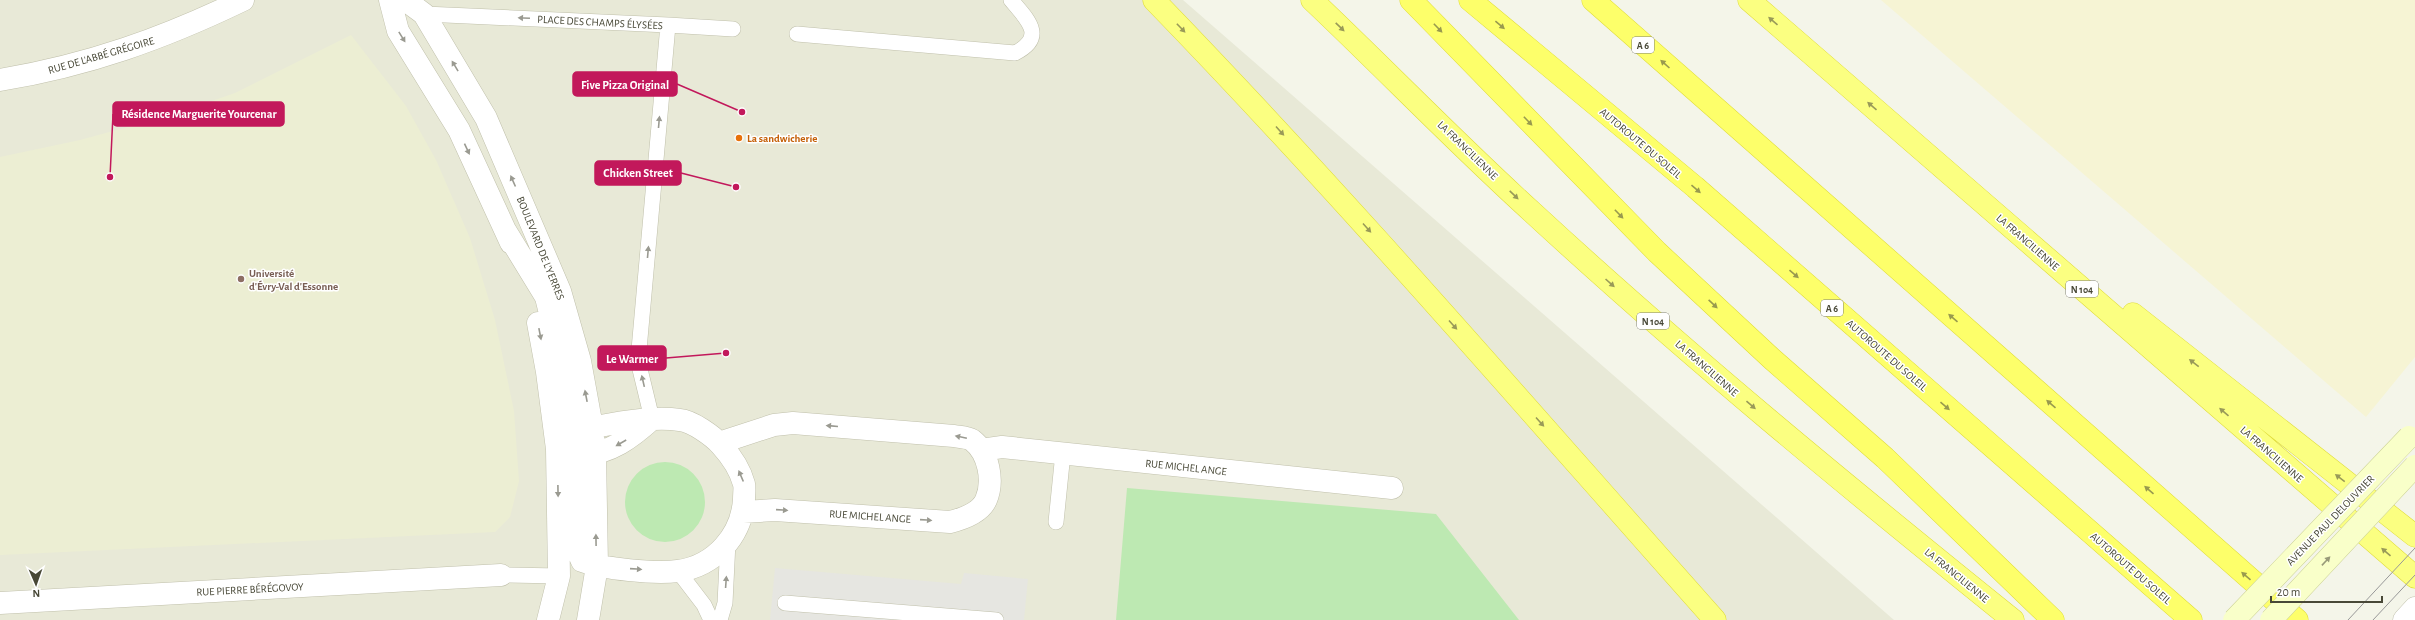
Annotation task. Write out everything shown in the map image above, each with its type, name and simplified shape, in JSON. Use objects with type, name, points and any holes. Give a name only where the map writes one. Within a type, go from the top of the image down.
[{"type":"highway","points":[[1154,0],[1254,102],[1715,620]]},
{"type":"highway","name":"LA FRANCILIENNE","points":[[1312,0],[1530,211],[1636,306],[1814,459],[2013,620]]},
{"type":"highway","points":[[1411,0],[1657,252],[1772,359],[1885,458],[2053,620]]},
{"type":"highway","name":"AUTOROUTE DU SOLEIL","points":[[1470,0],[1695,187],[2191,620]]},
{"type":"highway","name":"A 6","points":[[1593,0],[2297,620]]},
{"type":"highway","name":"LA FRANCILIENNE","points":[[1749,0],[2415,577]]},
{"type":"highway","points":[[1897,128],[2415,536]]},
{"type":"main road","name":"AVENUE PAUL DELOUVRIER","points":[[2234,620],[2409,437]]},
{"type":"main road","points":[[2271,620],[2415,466]]},
{"type":"street","name":"RUE DE L'ABBÉ GRÉGOIRE","points":[[0,80],[66,67],[138,46],[198,22],[243,0]]},
{"type":"street","points":[[390,0],[398,31],[459,130],[505,230],[546,298],[564,370],[565,456],[559,576],[548,620]]},
{"type":"street","name":"BOULEVARD DE L'YERRES","points":[[405,0],[424,14],[486,118],[560,291],[580,361],[592,427],[595,454],[597,566],[588,620]]},
{"type":"street","points":[[565,456],[595,454],[614,448],[634,436],[652,419]]},
{"type":"street","points":[[565,456],[575,545],[582,561],[597,566],[678,571],[696,565],[716,555],[736,532],[743,512],[744,484],[733,459],[713,437],[682,420],[652,419],[592,427]]},
{"type":"street","points":[[719,443],[774,424],[793,423],[954,436],[971,439],[981,450]]},
{"type":"street","name":"RUE MICHEL ANGE","points":[[743,512],[775,510],[950,522],[962,519],[975,512],[985,501],[989,484],[988,465],[981,450],[1002,447],[1392,488]]},
{"type":"street","name":"RUE PIERRE BÉRÉGOVOY","points":[[0,603],[501,575]]},
{"type":"street","points":[[2404,620],[2415,608]]},
{"type":"lane","points":[[797,34],[1015,52],[1026,47],[1032,36],[1031,25],[1011,0]]},
{"type":"lane","name":"PLACE DES CHAMPS ÉLYSÉES","points":[[424,14],[668,25],[638,360],[652,419]]},
{"type":"lane","points":[[668,25],[733,29]]},
{"type":"lane","points":[[1056,522],[1063,454]]},
{"type":"lane","points":[[720,620],[725,603],[728,542]]},
{"type":"lane","points":[[678,571],[704,605],[711,620]]},
{"type":"lane","points":[[501,575],[559,576]]},
{"type":"lane","points":[[785,602],[996,620]]},
{"type":"shaded area","points":[[0,0],[1183,0],[1894,620],[0,620]]},
{"type":"shaded area","points":[[1881,0],[2415,0],[2415,357],[2366,417]]},
{"type":"shaded area","name":"Université d'Évry-Val d'Essonne","points":[[351,35],[406,106],[436,160],[470,238],[495,320],[514,411],[519,481],[510,517],[495,532],[0,555],[0,157],[80,140],[168,116],[235,93]]},
{"type":"shaded area","points":[[775,568],[961,584],[964,573],[1028,579],[1024,620],[770,620]]},
{"type":"green space","points":[[665,462],[680,465],[693,474],[702,487],[705,502],[702,517],[693,530],[680,539],[665,542],[650,539],[637,530],[628,517],[625,502],[628,487],[637,474],[650,465]]},
{"type":"green space","points":[[1127,488],[1436,514],[1519,620],[1116,620]]},
{"type":"tram line","points":[[2348,620],[2415,548]]},
{"type":"tram line","points":[[2373,620],[2415,575]]},
{"type":"place","name":"Five Pizza Original","points":[[742,112]]},
{"type":"place","name":"La sandwicherie","points":[[739,138]]},
{"type":"place","name":"Résidence Marguerite Yourcenar","points":[[110,177]]},
{"type":"place","name":"Chicken Street","points":[[736,187]]},
{"type":"place","name":"Université d'Évry-Val d'Essonne","points":[[241,279]]},
{"type":"place","name":"Le Warmer","points":[[726,353]]}]
